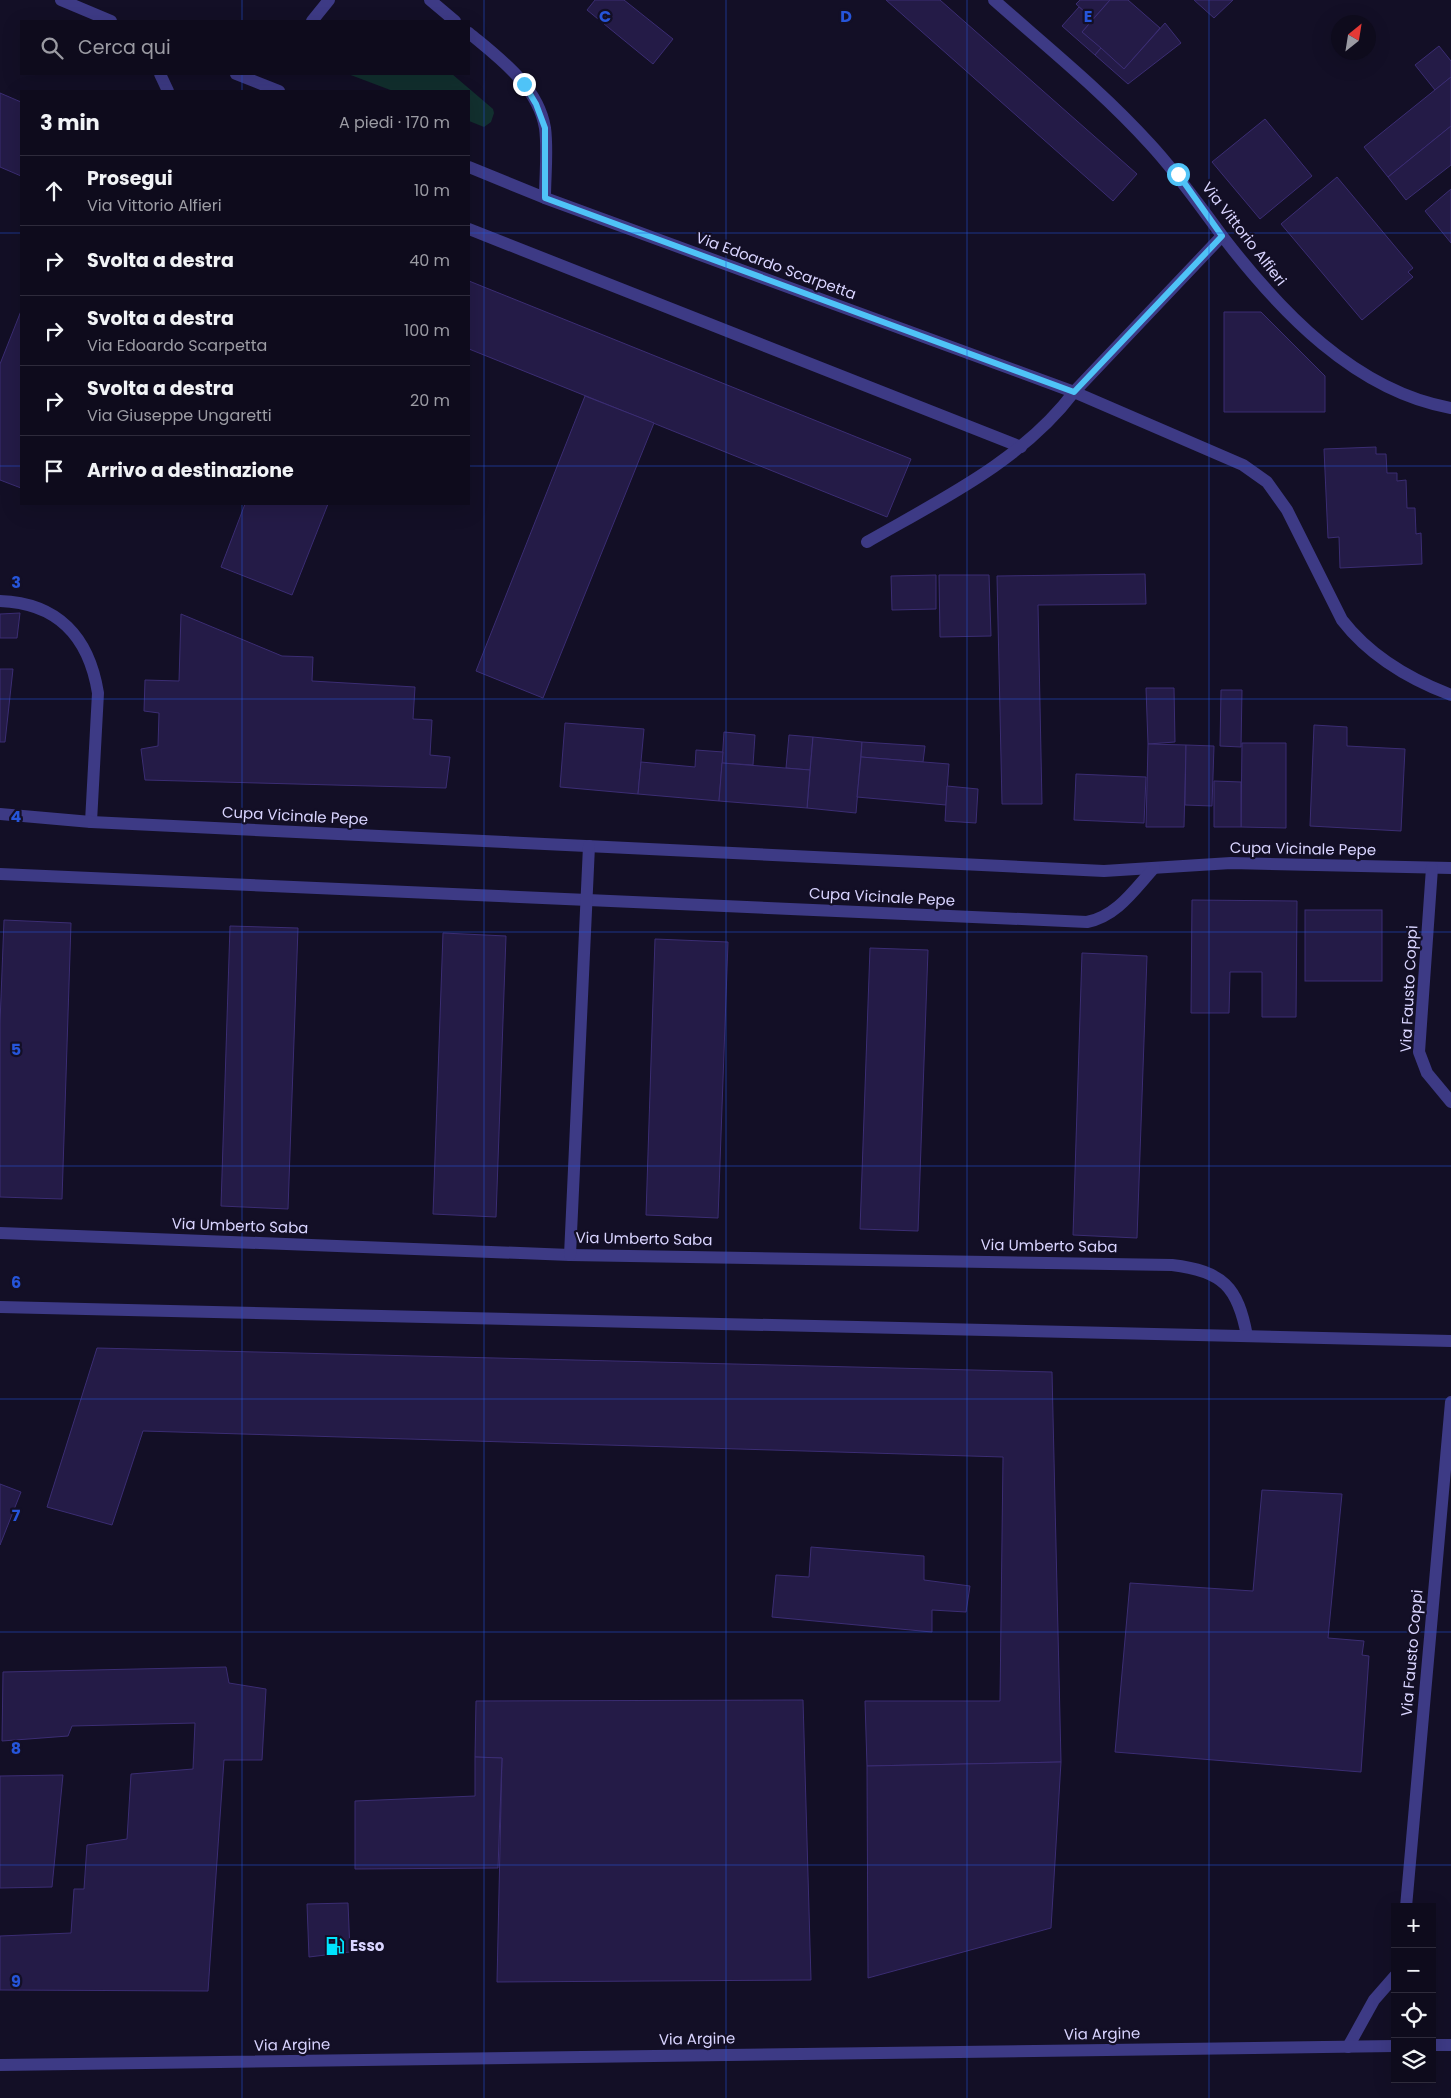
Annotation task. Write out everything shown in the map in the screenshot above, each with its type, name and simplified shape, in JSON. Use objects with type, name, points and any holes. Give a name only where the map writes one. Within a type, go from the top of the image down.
[{"type":"street","points":[[60,0],[109,20]]},
{"type":"street","points":[[313,20],[329,0]]},
{"type":"street","points":[[430,0],[454,20]]},
{"type":"street","name":"Via Vittorio Alfieri","points":[[994,0],[1126,117],[1178,174],[1222,236],[1275,299],[1328,348],[1390,388],[1424,403],[1451,408]]},
{"type":"street","points":[[470,34],[506,64],[524,84],[536,104],[545,128],[545,198]]},
{"type":"street","points":[[160,75],[168,90]]},
{"type":"street","points":[[238,75],[276,90]]},
{"type":"street","points":[[261,84],[269,75]]},
{"type":"street","name":"Via Edoardo Scarpetta","points":[[470,167],[545,198],[1074,392],[1243,465],[1267,482],[1287,510],[1342,620],[1354,636],[1378,655],[1424,685],[1451,695]]},
{"type":"street","points":[[470,229],[1021,447]]},
{"type":"street","points":[[867,542],[969,483],[1021,447],[1055,416],[1074,392],[1222,236]]},
{"type":"street","points":[[0,601],[26,603],[51,614],[73,632],[87,652],[95,673],[98,693],[91,822]]},
{"type":"street","name":"Cupa Vicinale Pepe","points":[[0,814],[91,822],[1094,870],[1154,868],[1230,862],[1451,868]]},
{"type":"street","points":[[570,1254],[589,846]]},
{"type":"street","name":"Cupa Vicinale Pepe","points":[[0,874],[1086,922],[1101,920],[1113,912],[1154,868]]},
{"type":"street","name":"Via Fausto Coppi","points":[[1432,868],[1419,1052],[1427,1073],[1451,1102]]},
{"type":"street","name":"Via Umberto Saba","points":[[0,1233],[570,1254],[1172,1264],[1197,1268],[1222,1280],[1236,1296],[1243,1311],[1247,1336]]},
{"type":"street","points":[[0,1307],[1451,1341]]},
{"type":"street","name":"Via Fausto Coppi","points":[[1406,1903],[1451,1402]]},
{"type":"street","points":[[1348,2047],[1374,2000],[1391,1981]]},
{"type":"street","points":[[1436,2045],[1451,2045]]},
{"type":"street","name":"Via Argine","points":[[0,2065],[1391,2046]]},
{"type":"green space","points":[[351,75],[453,75],[493,109],[494,113],[491,122],[484,127],[470,121],[470,90],[390,90]]},
{"type":"building","points":[[595,0],[624,0],[673,39],[653,64],[587,10]]},
{"type":"building","points":[[886,0],[940,0],[1137,174],[1113,201]]},
{"type":"building","points":[[1080,0],[1110,0],[1093,19],[1076,4]]},
{"type":"building","points":[[1110,0],[1128,0],[1160,28],[1124,69],[1082,32]]},
{"type":"building","points":[[1194,0],[1233,0],[1214,18]]},
{"type":"building","points":[[1079,7],[1093,19],[1082,32],[1101,48],[1095,55],[1062,26]]},
{"type":"building","points":[[1165,23],[1181,43],[1128,84],[1095,55],[1101,48],[1124,69]]},
{"type":"building","points":[[1439,46],[1451,61],[1451,77],[1435,90],[1415,65]]},
{"type":"building","points":[[1451,77],[1451,126],[1388,177],[1364,147]]},
{"type":"building","points":[[0,93],[20,102],[20,176],[0,167]]},
{"type":"building","points":[[1265,119],[1312,176],[1260,219],[1212,162]]},
{"type":"building","points":[[1451,126],[1451,165],[1406,200],[1388,177]]},
{"type":"building","points":[[1337,177],[1413,268],[1408,272],[1413,277],[1362,320],[1281,224]]},
{"type":"building","points":[[1451,189],[1451,243],[1425,211]]},
{"type":"building","points":[[470,281],[911,459],[887,517],[470,349]]},
{"type":"building","points":[[1224,312],[1261,312],[1325,376],[1325,412],[1224,412]]},
{"type":"building","points":[[20,314],[20,488],[0,480],[0,364]]},
{"type":"building","points":[[585,396],[654,423],[543,698],[476,671]]},
{"type":"building","points":[[1376,447],[1376,454],[1386,454],[1387,473],[1397,473],[1397,481],[1406,480],[1407,508],[1415,508],[1416,534],[1421,533],[1422,564],[1340,568],[1339,537],[1328,538],[1324,449]]},
{"type":"building","points":[[245,505],[328,505],[292,595],[221,567]]},
{"type":"building","points":[[1145,574],[1146,604],[1038,605],[1042,804],[1002,804],[997,576]]},
{"type":"building","points":[[936,575],[936,609],[892,610],[891,576]]},
{"type":"building","points":[[939,575],[989,575],[991,636],[940,637]]},
{"type":"building","points":[[20,613],[17,638],[0,638],[0,614]]},
{"type":"building","points":[[181,614],[282,656],[313,657],[312,681],[415,687],[413,719],[432,720],[430,755],[450,757],[446,788],[145,780],[141,749],[158,746],[159,713],[144,711],[145,680],[179,681]]},
{"type":"building","points":[[0,669],[13,669],[5,742],[0,742]]},
{"type":"building","points":[[1146,688],[1174,688],[1175,742],[1148,744]]},
{"type":"building","points":[[1221,690],[1242,690],[1241,747],[1220,746]]},
{"type":"building","points":[[565,723],[644,729],[638,794],[560,787]]},
{"type":"building","points":[[1314,725],[1347,727],[1347,746],[1405,749],[1401,831],[1310,826]]},
{"type":"building","points":[[724,732],[755,735],[753,765],[722,763]]},
{"type":"building","points":[[789,735],[813,737],[810,770],[786,768]]},
{"type":"building","points":[[813,737],[862,742],[856,813],[807,808]]},
{"type":"building","points":[[862,742],[925,746],[923,762],[861,757]]},
{"type":"building","points":[[1242,743],[1286,743],[1286,828],[1241,827]]},
{"type":"building","points":[[1148,744],[1186,745],[1184,827],[1146,827]]},
{"type":"building","points":[[1186,745],[1214,746],[1212,806],[1185,805]]},
{"type":"building","points":[[696,750],[723,752],[719,801],[638,794],[641,762],[695,767]]},
{"type":"building","points":[[861,757],[949,764],[946,805],[857,797]]},
{"type":"building","points":[[722,763],[810,770],[807,808],[719,801]]},
{"type":"building","points":[[1076,774],[1146,777],[1144,823],[1074,820]]},
{"type":"building","points":[[1214,781],[1241,782],[1241,827],[1214,827]]},
{"type":"building","points":[[947,786],[978,789],[976,823],[945,821]]},
{"type":"building","points":[[1192,900],[1297,901],[1296,1017],[1262,1017],[1262,972],[1230,972],[1229,1013],[1191,1013]]},
{"type":"building","points":[[1305,910],[1382,910],[1382,981],[1305,981]]},
{"type":"building","points":[[4,920],[71,923],[62,1199],[0,1197],[0,1023]]},
{"type":"building","points":[[230,926],[298,928],[288,1209],[221,1206]]},
{"type":"building","points":[[443,933],[506,936],[496,1217],[433,1214]]},
{"type":"building","points":[[655,939],[728,942],[718,1218],[646,1215]]},
{"type":"building","points":[[870,948],[928,950],[918,1231],[860,1229]]},
{"type":"building","points":[[1082,953],[1147,956],[1137,1238],[1073,1235]]},
{"type":"building","points":[[97,1348],[1052,1372],[1061,1762],[867,1766],[865,1701],[1000,1701],[1003,1457],[143,1431],[112,1525],[47,1507]]},
{"type":"building","points":[[0,1484],[21,1492],[0,1545]]},
{"type":"building","points":[[1262,1490],[1342,1494],[1328,1638],[1364,1641],[1362,1655],[1369,1656],[1361,1772],[1115,1752],[1130,1583],[1253,1591]]},
{"type":"building","points":[[811,1547],[924,1556],[924,1580],[970,1586],[966,1612],[932,1610],[932,1632],[772,1617],[776,1575],[809,1577]]},
{"type":"building","points":[[226,1667],[229,1683],[266,1689],[262,1760],[224,1760],[208,1991],[0,1990],[0,1936],[71,1933],[74,1889],[84,1889],[87,1845],[127,1839],[131,1774],[193,1769],[195,1723],[72,1726],[68,1736],[2,1741],[3,1672]]},
{"type":"building","points":[[803,1700],[811,1980],[497,1982],[502,1758],[475,1757],[476,1701]]},
{"type":"building","points":[[475,1757],[502,1758],[498,1868],[355,1869],[355,1801],[475,1796]]},
{"type":"building","points":[[1061,1762],[1051,1928],[868,1978],[867,1766]]},
{"type":"building","points":[[63,1775],[52,1887],[0,1888],[0,1776]]},
{"type":"building","points":[[348,1903],[350,1952],[309,1957],[307,1904]]},
{"type":"place","name":"Esso","points":[[335,1946]]},
{"type":"route","points":[[524,84],[536,104],[545,128],[545,198],[1074,392],[1222,236],[1178,174]]}]
